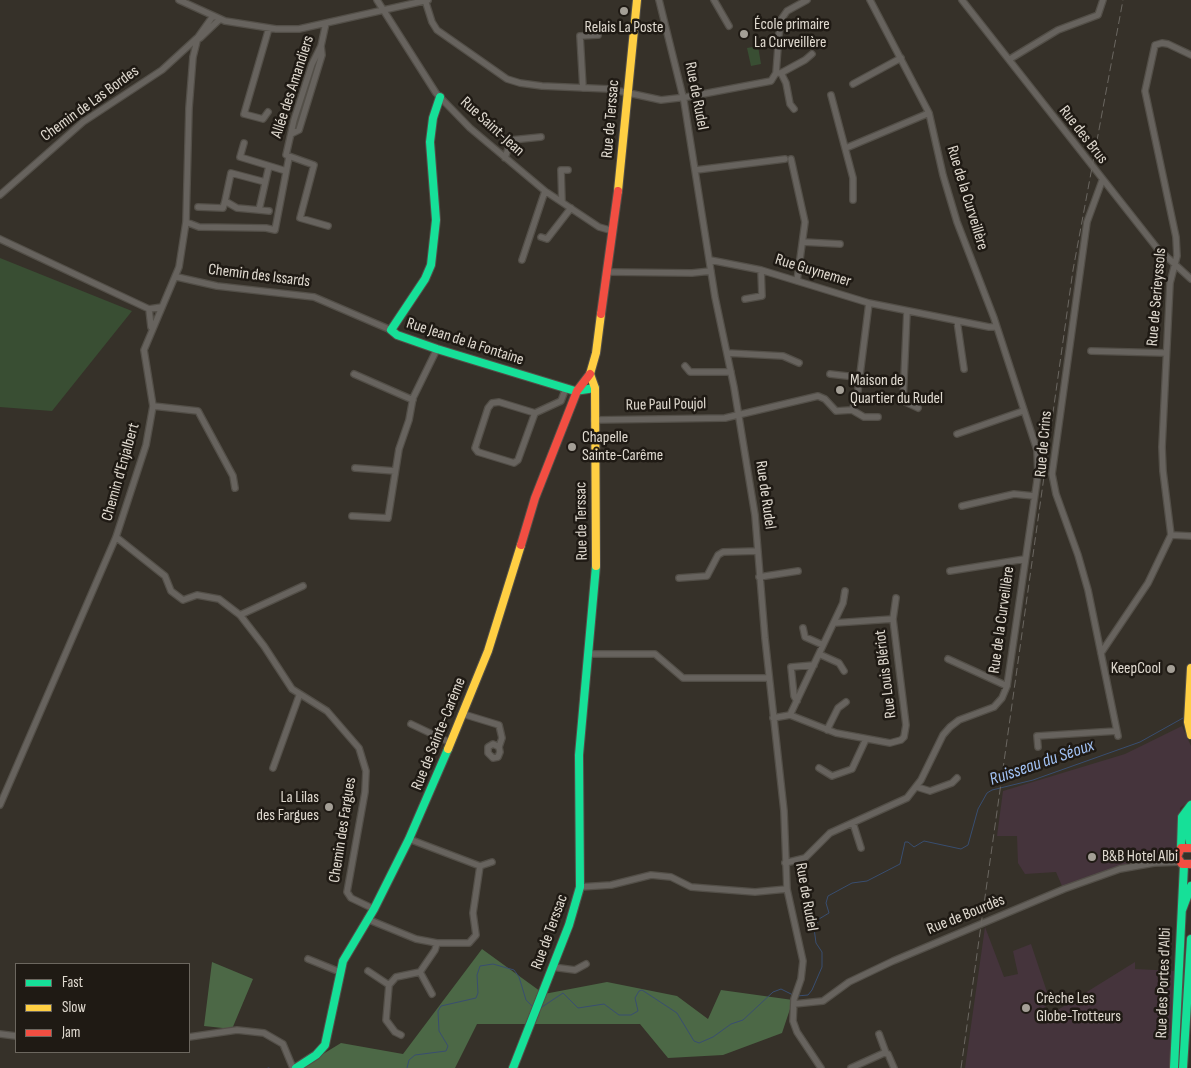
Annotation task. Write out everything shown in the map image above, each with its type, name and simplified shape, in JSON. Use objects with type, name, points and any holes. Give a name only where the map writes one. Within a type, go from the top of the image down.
[{"type":"main road","name":"Rue de Terssac","points":[[513,1068],[569,925],[580,887],[578,762],[596,573],[595,388],[594,380],[590,374],[596,353],[613,231],[637,0]]},
{"type":"main road","name":"Rue Jean de la Fontaine","points":[[440,97],[433,118],[430,142],[436,229],[431,265],[425,279],[391,330],[397,335],[438,349],[566,388],[577,391],[582,388],[595,388]]},
{"type":"main road","name":"Rue de Sainte-Carême","points":[[294,1068],[316,1055],[325,1045],[340,972],[351,946],[374,909],[410,839],[451,743],[488,651],[535,498],[577,391],[590,374]]},
{"type":"main road","points":[[1191,668],[1191,735]]},
{"type":"main road","points":[[1184,859],[1182,817],[1191,805]]},
{"type":"main road","points":[[1184,859],[1191,848],[1190,816]]},
{"type":"main road","points":[[1190,816],[1191,831]]},
{"type":"main road","name":"Rue des Portes d'Albi","points":[[1174,1068],[1184,859]]},
{"type":"main road","points":[[1180,914],[1191,886]]},
{"type":"main road","points":[[1185,1068],[1191,939]]},
{"type":"main road","points":[[1185,1068],[1191,1011]]},
{"type":"street","points":[[179,0],[220,19],[246,26],[299,29],[426,0],[432,22],[437,30],[507,79],[520,84],[628,92],[654,99],[685,97],[771,81],[778,73],[805,60],[812,54]]},
{"type":"street","name":"Rue Saint-Jean","points":[[377,0],[440,97],[470,128],[545,191],[599,227],[613,231]]},
{"type":"street","name":"Rue de Rudel","points":[[660,0],[685,97],[711,271],[739,414],[752,499],[784,811],[787,889],[803,961],[801,979],[795,998],[793,1021],[797,1032],[821,1068]]},
{"type":"street","points":[[714,0],[729,26]]},
{"type":"street","points":[[794,109],[778,73],[780,21],[787,11],[807,0]]},
{"type":"street","name":"Rue de la Curveillère","points":[[870,0],[929,113],[943,175],[957,222],[996,326],[1038,456],[1034,496],[1006,686]]},
{"type":"street","name":"Rue des Brus","points":[[962,0],[1010,58],[1051,116],[1102,181],[1157,248],[1191,279]]},
{"type":"street","points":[[1010,58],[1058,30],[1098,15],[1103,0]]},
{"type":"street","name":"Chemin d'Enjalbert","points":[[0,805],[116,537],[146,445],[153,406],[144,350],[152,328],[177,276],[186,222],[189,108],[197,39],[213,16]]},
{"type":"street","points":[[197,39],[220,19]]},
{"type":"street","name":"Allée des Amandiers","points":[[326,23],[321,46],[312,64],[294,120],[286,155],[314,166],[300,218],[328,226]]},
{"type":"street","points":[[268,112],[263,119],[244,114],[270,28]]},
{"type":"street","points":[[583,88],[580,36],[598,35]]},
{"type":"street","name":"Chemin de Las Bordes","points":[[0,195],[83,122],[162,70],[197,39]]},
{"type":"street","name":"Rue de Serieyssols","points":[[1171,535],[1163,471],[1166,353],[1170,283],[1177,256],[1176,237],[1145,92],[1155,45],[1162,42],[1191,54]]},
{"type":"street","points":[[291,134],[299,130],[322,55],[321,46]]},
{"type":"street","points":[[852,84],[901,58]]},
{"type":"street","points":[[312,64],[319,65]]},
{"type":"street","points":[[830,95],[853,178],[852,200]]},
{"type":"street","points":[[846,148],[929,113]]},
{"type":"street","points":[[505,158],[511,140],[541,137]]},
{"type":"street","points":[[244,143],[240,157],[286,171]]},
{"type":"street","name":"Allée des Amandiers","points":[[186,222],[199,227],[266,228],[275,230],[289,157]]},
{"type":"street","points":[[696,170],[788,159],[804,214],[803,242],[798,281]]},
{"type":"street","points":[[259,210],[270,166]]},
{"type":"street","points":[[562,202],[561,170],[568,170]]},
{"type":"street","points":[[198,207],[223,208],[231,173],[265,182]]},
{"type":"street","name":"Rue de Crins","points":[[1038,747],[1037,736],[1118,733],[1081,564],[1054,486],[1052,468],[1087,222],[1102,181]]},
{"type":"street","points":[[522,260],[545,191]]},
{"type":"street","points":[[225,201],[237,208],[269,211]]},
{"type":"street","points":[[541,237],[547,239],[571,208]]},
{"type":"street","points":[[0,239],[148,309],[162,307]]},
{"type":"street","points":[[803,242],[840,244]]},
{"type":"street","name":"Rue Guynemer","points":[[710,260],[761,270],[869,303],[957,321],[996,326]]},
{"type":"street","points":[[745,299],[762,296],[761,270]]},
{"type":"street","points":[[607,272],[692,273],[711,271]]},
{"type":"street","name":"Chemin des Issards","points":[[177,276],[217,286],[314,297],[391,330]]},
{"type":"street","points":[[869,303],[860,378],[852,410],[864,418],[878,417]]},
{"type":"street","points":[[148,309],[152,328]]},
{"type":"street","points":[[907,311],[903,401],[918,408]]},
{"type":"street","points":[[957,321],[964,369]]},
{"type":"street","points":[[352,516],[388,518],[395,471],[413,400],[438,349]]},
{"type":"street","points":[[1091,351],[1166,353]]},
{"type":"street","points":[[727,353],[783,356],[800,363]]},
{"type":"street","points":[[684,366],[690,372],[731,372]]},
{"type":"street","points":[[354,374],[413,400]]},
{"type":"street","points":[[830,374],[881,380]]},
{"type":"street","points":[[535,413],[518,460],[514,463],[486,455],[475,448],[488,408],[492,403],[499,402],[535,413],[561,401],[566,388]]},
{"type":"street","name":"Rue Paul Poujol","points":[[594,420],[725,418],[818,396],[825,399],[833,409],[840,413],[852,410]]},
{"type":"street","points":[[153,406],[198,411],[233,476],[235,488]]},
{"type":"street","points":[[957,434],[1023,410]]},
{"type":"street","points":[[355,468],[395,471]]},
{"type":"street","points":[[962,506],[1014,494],[1034,496]]},
{"type":"street","points":[[1101,653],[1148,583],[1171,535],[1191,536]]},
{"type":"street","name":"Chemin des Fargues","points":[[116,537],[165,576],[171,591],[183,600],[197,594],[219,599],[240,615],[264,646],[292,690],[299,696],[327,711],[356,743],[366,770],[365,792],[358,843],[346,886],[351,898],[374,909]]},
{"type":"street","points":[[679,578],[707,576],[718,555],[723,552],[758,551]]},
{"type":"street","name":"Rue de la Curveillère","points":[[950,571],[1025,558]]},
{"type":"street","points":[[759,577],[798,571]]},
{"type":"street","points":[[240,615],[303,586]]},
{"type":"street","points":[[773,718],[790,715],[845,598],[845,590]]},
{"type":"street","name":"Rue Louis Blériot","points":[[790,715],[827,730],[866,739],[896,742],[904,736],[893,619],[896,598]]},
{"type":"street","points":[[834,623],[893,619]]},
{"type":"street","points":[[804,628],[805,637],[823,645]]},
{"type":"street","points":[[589,654],[655,654],[683,678],[769,678]]},
{"type":"street","points":[[819,654],[839,662],[844,671]]},
{"type":"street","points":[[785,863],[805,858],[830,833],[907,798],[917,786],[943,735],[950,727],[959,720],[994,707],[1002,698],[1006,686],[948,659]]},
{"type":"street","points":[[797,700],[794,696],[791,667],[814,666]]},
{"type":"street","points":[[273,768],[299,696]]},
{"type":"street","points":[[827,730],[841,704],[846,702]]},
{"type":"street","points":[[463,714],[500,725],[502,738],[499,747]]},
{"type":"street","points":[[411,724],[451,743]]},
{"type":"street","points":[[819,768],[832,776],[852,770],[866,739]]},
{"type":"street","points":[[917,786],[930,791],[952,784],[957,778]]},
{"type":"street","points":[[853,822],[861,848]]},
{"type":"street","points":[[410,839],[480,866],[492,862]]},
{"type":"street","name":"Rue de Bourdès","points":[[795,998],[823,1001],[849,982],[894,961],[1120,868],[1184,859]]},
{"type":"street","points":[[367,919],[416,939],[437,943],[465,944],[474,940],[477,931],[473,914],[480,866]]},
{"type":"street","points":[[580,887],[611,885],[651,875],[671,877],[691,887],[755,892],[787,889]]},
{"type":"street","points":[[401,1035],[395,1032],[386,1020],[389,985],[396,977],[420,972],[435,950],[437,943]]},
{"type":"street","points":[[308,959],[340,972]]},
{"type":"street","points":[[552,967],[575,970],[586,964]]},
{"type":"street","points":[[368,971],[389,985]]},
{"type":"street","points":[[420,972],[432,994]]},
{"type":"street","points":[[190,1037],[237,1030],[264,1033],[283,1044],[294,1068]]},
{"type":"street","points":[[0,1034],[15,1036]]},
{"type":"street","points":[[879,1034],[894,1068]]},
{"type":"street","points":[[851,1068],[886,1053]]},
{"type":"shaded area","points":[[1182,726],[1191,746],[1191,800],[1180,808],[1178,861],[1123,871],[1062,886],[1056,872],[1025,874],[1018,863],[1017,836],[997,836],[1003,791],[1125,754]]},
{"type":"shaded area","points":[[985,927],[1004,977],[1018,974],[1013,951],[1031,944],[1050,1001],[1045,1004],[1048,1016],[1135,962],[1135,969],[1176,971],[1170,1068],[965,1068]]},
{"type":"green space","points":[[758,46],[761,64],[751,66],[747,48]]},
{"type":"green space","points":[[0,258],[132,311],[52,411],[0,407]]},
{"type":"green space","points":[[482,949],[544,994],[607,982],[677,996],[708,1019],[721,990],[793,1000],[782,1033],[723,1055],[668,1058],[640,1024],[477,1024],[455,1068],[300,1068],[341,1043],[403,1054]]},
{"type":"green space","points":[[212,962],[253,979],[232,1029],[204,1026]]},
{"type":"waterway","name":"Ruisseau du Séoux","points":[[797,996],[808,995],[822,967],[822,952],[816,943],[814,928],[819,919],[829,913],[826,903],[828,896],[852,883],[867,881],[900,864],[905,842],[914,847],[924,841],[961,849],[968,845],[978,809],[987,793],[992,790],[1033,780],[1140,742],[1183,718]]},
{"type":"waterway","name":"Ruisseau du Séoux","points":[[407,1068],[409,1060],[415,1055],[446,1051],[448,1046],[439,1031],[438,1011],[441,1006],[476,998],[478,993],[477,975],[480,966],[493,964],[514,970],[519,977],[526,1000],[533,1007]]},
{"type":"waterway","name":"Ruisseau du Séoux","points":[[539,1009],[563,993],[578,1008],[604,1004],[619,1015],[631,1015],[638,1011],[635,998],[639,991],[642,990],[677,1013],[694,1041],[699,1043],[713,1037],[731,1024],[743,1020],[773,992],[781,989],[793,995]]},
{"type":"railway","points":[[961,1068],[1073,270],[1123,0]]},
{"type":"traffic: fast","points":[[440,97],[433,118],[430,142],[436,220],[431,265],[425,279],[391,330],[397,335],[437,349],[575,391],[595,388]]},
{"type":"traffic: fast","points":[[513,1068],[569,925],[580,887],[579,755],[596,566]]},
{"type":"traffic: fast","points":[[296,1068],[316,1055],[325,1045],[343,961],[374,909],[409,839],[448,749]]},
{"type":"traffic: fast","points":[[1181,848],[1182,817],[1191,805]]},
{"type":"traffic: fast","points":[[1191,814],[1187,827],[1191,847]]},
{"type":"traffic: fast","points":[[1174,1068],[1184,865]]},
{"type":"traffic: fast","points":[[1182,910],[1191,886]]},
{"type":"traffic: fast","points":[[1183,1068],[1191,939]]},
{"type":"traffic: slow","points":[[618,191],[637,0]]},
{"type":"traffic: slow","points":[[596,566],[595,388],[590,374],[596,353],[601,314]]},
{"type":"traffic: slow","points":[[448,749],[488,651],[521,545]]},
{"type":"traffic: slow","points":[[1191,668],[1188,722],[1191,735]]},
{"type":"traffic: jam","points":[[601,314],[618,191]]},
{"type":"traffic: jam","points":[[521,545],[535,498],[577,391],[590,374]]},
{"type":"traffic: jam","points":[[1191,848],[1181,848],[1177,857],[1182,864],[1191,864]]},
{"type":"place","name":"Relais La Poste","points":[[624,11]]},
{"type":"place","name":"École primaire La Curveillère","points":[[744,34]]},
{"type":"place","name":"Maison de Quartier du Rudel","points":[[840,390]]},
{"type":"place","name":"Chapelle Sainte-Carême","points":[[572,447]]},
{"type":"place","name":"KeepCool","points":[[1171,669]]},
{"type":"place","name":"La Lilas des Fargues","points":[[329,807]]},
{"type":"place","name":"B&B Hotel Albi","points":[[1092,857]]},
{"type":"place","name":"Crèche Les Globe-Trotteurs","points":[[1026,1008]]}]
